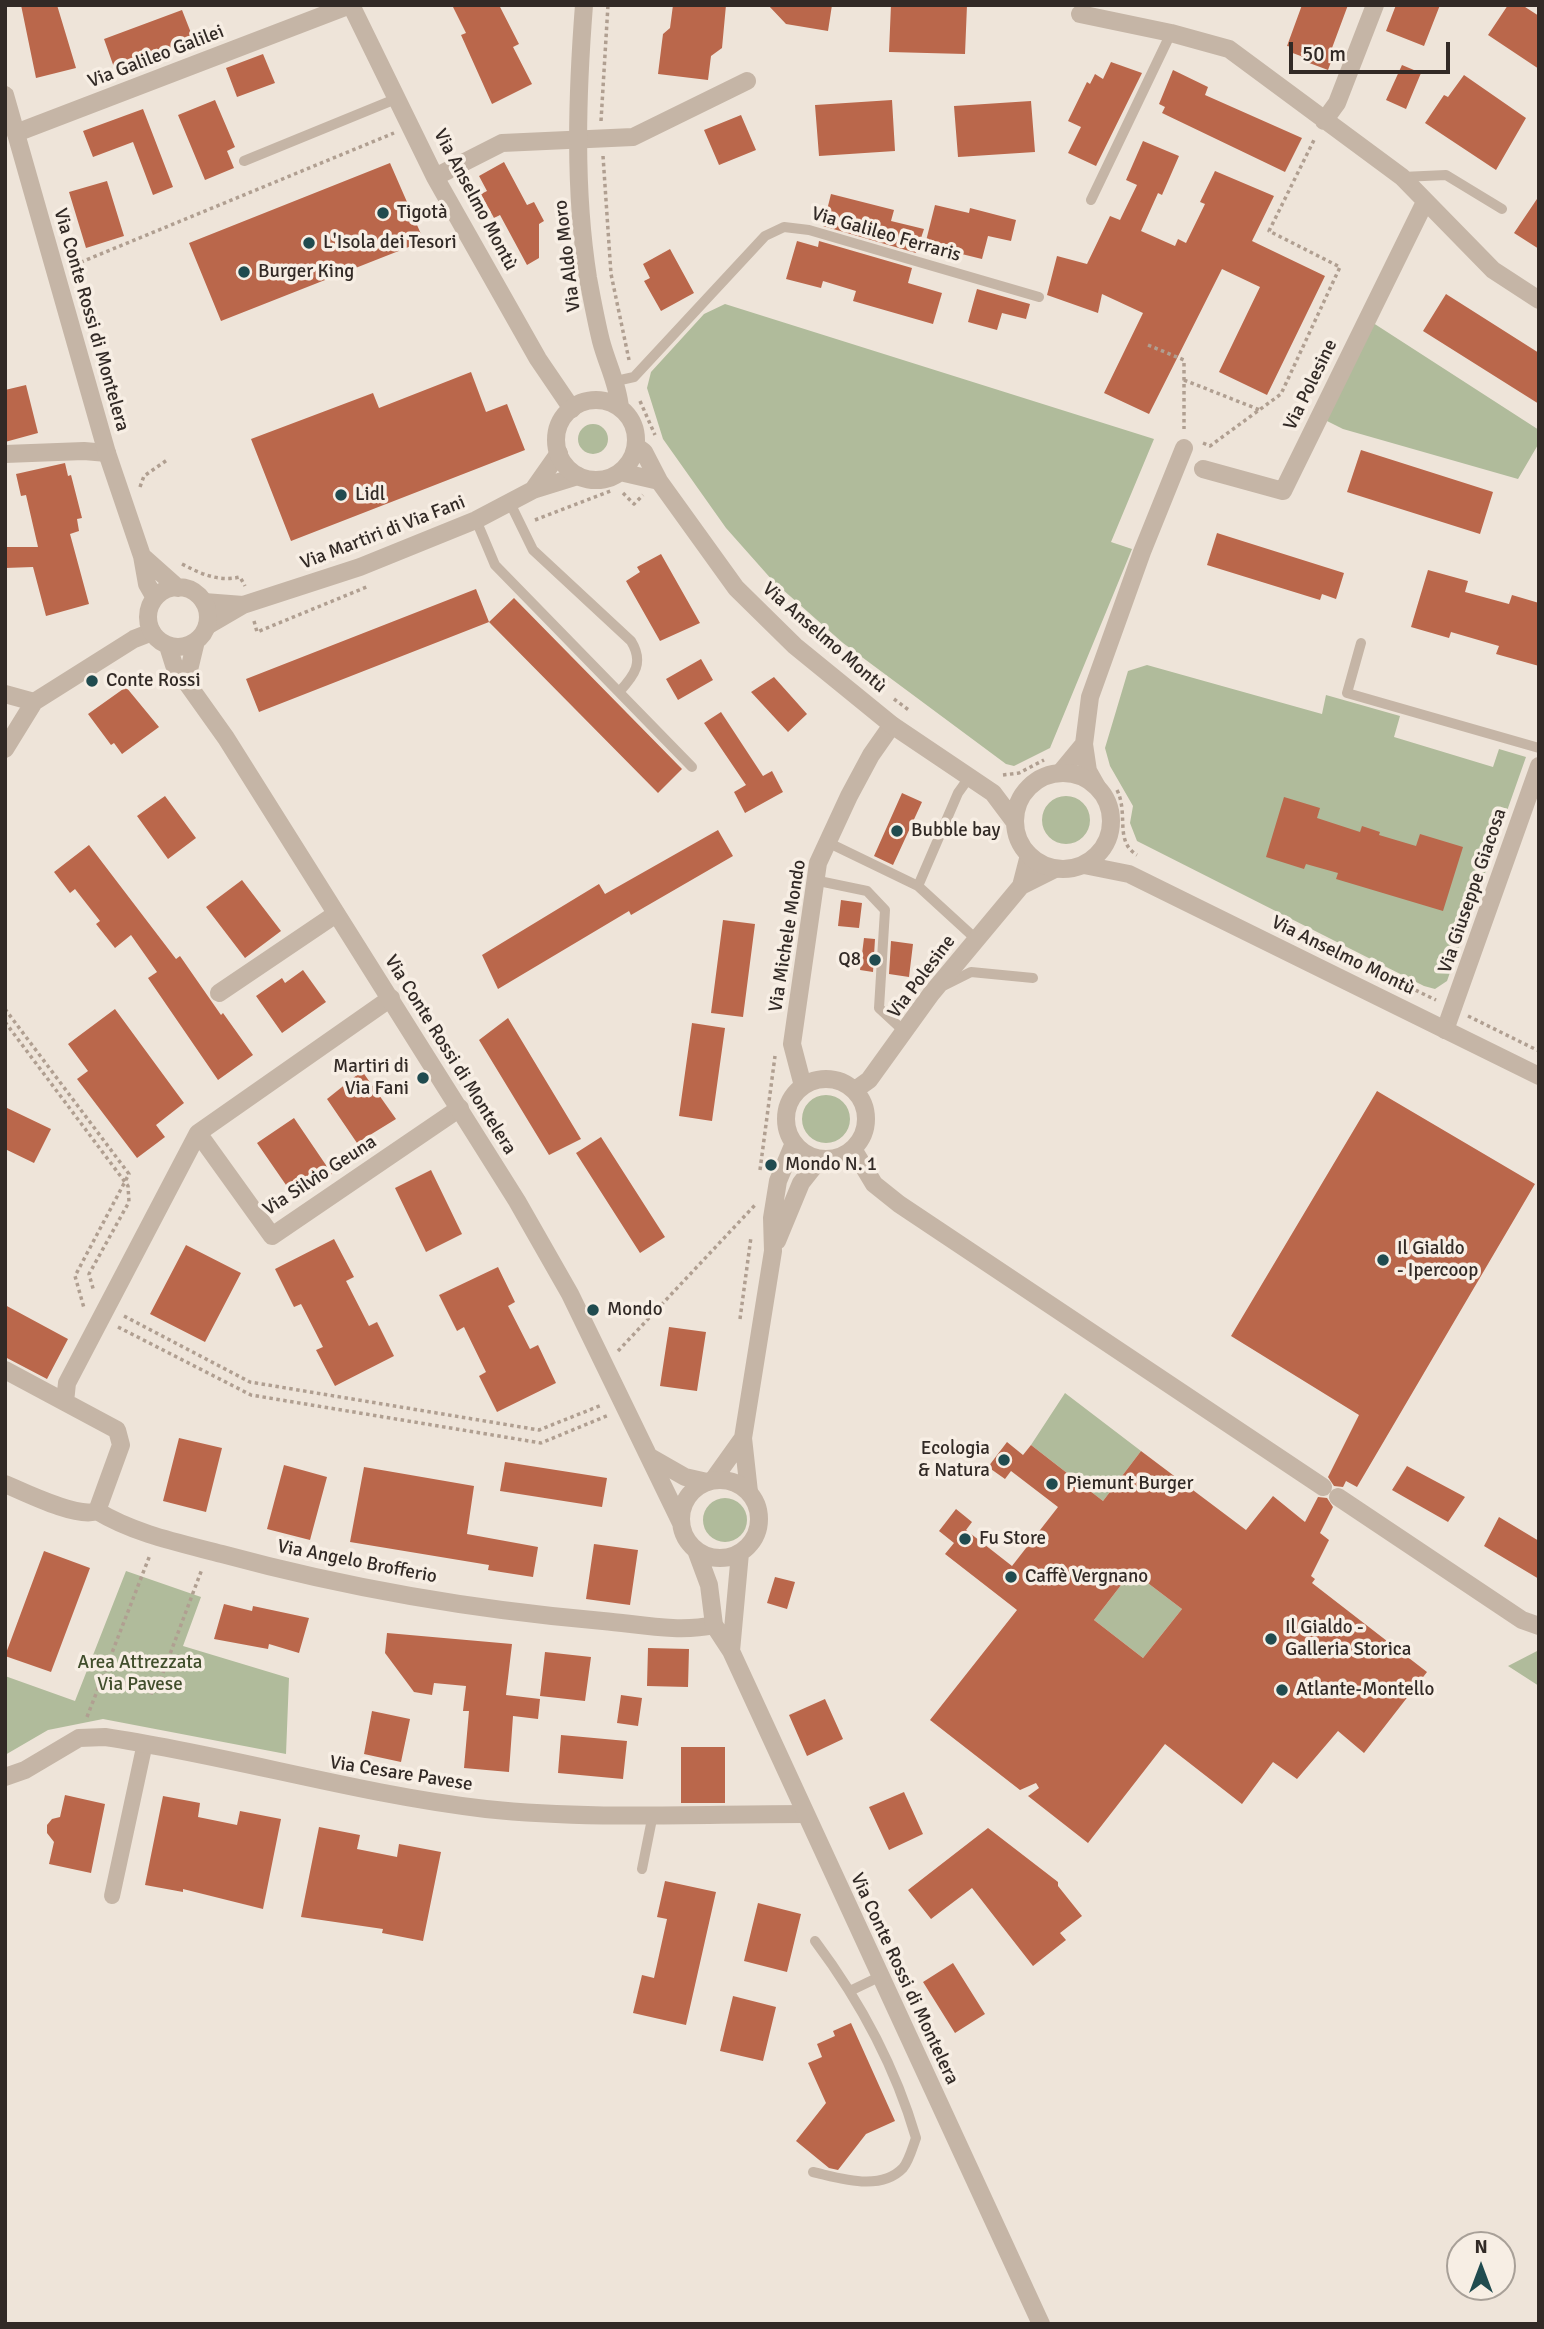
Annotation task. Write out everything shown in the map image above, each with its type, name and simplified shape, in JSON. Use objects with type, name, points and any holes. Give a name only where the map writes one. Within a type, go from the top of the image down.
[{"type":"street","name":"Via Anselmo Montù","points":[[351,5],[435,177],[538,359],[572,409]]},
{"type":"street","name":"Via Galileo Galilei","points":[[16,133],[351,5]]},
{"type":"street","name":"Via Aldo Moro","points":[[584,5],[580,139],[588,277],[601,343],[613,373],[620,408]]},
{"type":"street","points":[[1324,121],[1337,103],[1375,5]]},
{"type":"street","points":[[1080,14],[1171,33],[1228,50],[1402,177],[1493,270],[1539,300]]},
{"type":"street","points":[[435,177],[502,143],[633,137],[747,81]]},
{"type":"street","name":"Via Conte Rossi di Montelera","points":[[6,100],[107,453],[142,556],[147,584],[155,598]]},
{"type":"street","name":"Via Polesine","points":[[1182,449],[1203,469],[1283,491],[1425,202]]},
{"type":"street","points":[[598,401],[613,373]]},
{"type":"street","points":[[598,401],[620,408],[631,421],[636,446],[631,461],[620,472],[599,480],[578,476],[570,470],[559,453],[557,432],[572,409],[584,402],[598,401]]},
{"type":"street","name":"Via Anselmo Montù","points":[[636,446],[644,452],[659,481],[736,587],[795,646],[892,725],[968,779],[993,793],[1014,821]]},
{"type":"street","points":[[1129,874],[1114,853],[1109,837],[1106,786],[1088,771],[1084,744],[1090,696],[1182,449]]},
{"type":"street","points":[[5,454],[107,453]]},
{"type":"street","name":"Via Martiri di Via Fani","points":[[533,490],[559,453]]},
{"type":"street","points":[[620,472],[659,481]]},
{"type":"street","name":"Via Martiri di Via Fani","points":[[204,602],[246,598],[360,567],[476,520],[533,490],[578,476]]},
{"type":"street","points":[[142,556],[178,587],[193,591],[204,602],[207,626],[196,641],[189,670],[192,689]]},
{"type":"street","points":[[178,587],[155,598],[148,611],[152,632],[169,646],[178,648],[196,641]]},
{"type":"street","name":"Via Martiri di Via Fani","points":[[207,626],[246,598]]},
{"type":"street","points":[[5,749],[10,732],[34,702],[134,639],[152,632]]},
{"type":"street","name":"Via Conte Rossi di Montelera","points":[[169,646],[174,665],[391,998],[537,1236],[681,1522]]},
{"type":"street","points":[[5,694],[34,702]]},
{"type":"street","name":"Via Michele Mondo","points":[[803,1086],[792,1044],[814,880],[827,842],[871,755],[892,725]]},
{"type":"street","points":[[1060,773],[1084,744]]},
{"type":"street","name":"Via Giuseppe Giacosa","points":[[1445,1030],[1455,1010],[1539,766]]},
{"type":"street","points":[[1106,786],[1073,774],[1060,773],[1038,780],[1021,797],[1014,821],[1021,845],[1029,855],[1055,869],[1084,865],[1103,849],[1109,837]]},
{"type":"street","points":[[993,793],[1015,793],[1029,787]]},
{"type":"street","name":"Via Polesine","points":[[1021,886],[1029,855]]},
{"type":"street","name":"Via Anselmo Montù","points":[[1084,865],[1129,874],[1539,1076]]},
{"type":"street","name":"Via Polesine","points":[[855,1090],[869,1080],[932,994],[1021,886],[1055,869]]},
{"type":"street","points":[[219,993],[336,914]]},
{"type":"street","points":[[65,1402],[67,1383],[198,1133],[391,998]]},
{"type":"street","points":[[824,1079],[836,1080],[855,1090],[866,1114],[861,1139],[853,1149],[832,1159],[820,1159],[801,1150],[794,1143],[786,1118],[788,1106],[803,1086],[824,1079]]},
{"type":"street","name":"Via Silvio Geuna","points":[[198,1133],[272,1236],[460,1108]]},
{"type":"street","points":[[743,1438],[710,1481],[687,1497],[681,1522],[683,1533],[696,1550],[717,1558],[740,1553],[750,1545],[760,1522],[759,1509],[749,1492],[743,1438],[773,1251],[772,1218],[778,1181],[794,1143]]},
{"type":"street","points":[[853,1149],[874,1184],[900,1204],[1522,1620],[1539,1626]]},
{"type":"street","points":[[773,1251],[800,1183],[820,1159]]},
{"type":"street","points":[[5,1370],[117,1430],[121,1445],[97,1511]]},
{"type":"street","points":[[649,1456],[685,1477],[733,1481],[749,1492]]},
{"type":"street","name":"Via Angelo Brofferio","points":[[5,1484],[77,1512],[91,1514],[97,1511],[156,1536],[366,1588],[535,1615],[677,1628],[714,1625]]},
{"type":"street","name":"Via Conte Rossi di Montelera","points":[[696,1550],[709,1584],[714,1625],[731,1651],[879,1978],[1041,2324]]},
{"type":"street","name":"Via Conte Rossi di Montelera","points":[[731,1651],[740,1553]]},
{"type":"street","name":"Via Cesare Pavese","points":[[79,1738],[105,1737],[145,1743],[329,1784],[486,1809],[653,1814],[805,1814]]},
{"type":"street","points":[[5,1777],[25,1770],[79,1738]]},
{"type":"street","points":[[112,1896],[145,1743]]},
{"type":"lane","points":[[1091,200],[1171,33]]},
{"type":"lane","points":[[244,161],[398,98]]},
{"type":"lane","points":[[1402,177],[1446,175],[1502,209]]},
{"type":"lane","name":"Via Galileo Ferraris","points":[[634,377],[765,236],[784,227],[809,230],[1039,297]]},
{"type":"lane","points":[[613,373],[634,377]]},
{"type":"lane","points":[[510,503],[533,550],[631,641],[638,652],[636,671],[619,692]]},
{"type":"lane","points":[[476,520],[495,565],[692,767]]},
{"type":"lane","points":[[1361,643],[1347,693],[1539,748]]},
{"type":"lane","points":[[918,886],[958,793],[968,779]]},
{"type":"lane","points":[[827,842],[918,886],[977,940]]},
{"type":"lane","points":[[814,880],[867,891],[885,910],[879,1008],[906,1033]]},
{"type":"lane","points":[[932,994],[954,979],[971,972],[1034,978]]},
{"type":"lane","points":[[642,1869],[653,1814]]},
{"type":"lane","points":[[813,2172],[859,2182],[881,2180],[904,2168],[916,2138],[903,2094],[852,1990],[815,1941]]},
{"type":"lane","points":[[852,1990],[879,1978]]},
{"type":"path","points":[[608,5],[600,100],[611,274],[618,318],[640,402],[659,442]]},
{"type":"path","points":[[1148,345],[1184,360],[1182,449],[1210,446],[1282,394],[1340,267],[1269,231],[1324,121]]},
{"type":"path","points":[[64,258],[74,265],[411,125]]},
{"type":"path","points":[[1183,380],[1260,410]]},
{"type":"path","points":[[140,494],[144,476],[167,460]]},
{"type":"path","points":[[521,525],[610,489],[622,492],[634,504]]},
{"type":"path","points":[[174,559],[213,578],[224,580],[240,577],[246,598]]},
{"type":"path","points":[[257,632],[371,586]]},
{"type":"path","points":[[887,693],[919,718]]},
{"type":"path","points":[[992,771],[1002,775],[1019,773],[1051,756]]},
{"type":"path","points":[[1106,786],[1124,805],[1123,836],[1128,849],[1147,861]]},
{"type":"path","points":[[1344,956],[1539,1051]]},
{"type":"path","points":[[5,1009],[129,1174],[75,1276],[87,1311]]},
{"type":"path","points":[[5,1022],[128,1186],[128,1202],[89,1274],[96,1300]]},
{"type":"path","points":[[759,1178],[776,1046]]},
{"type":"path","points":[[754,1218],[757,1191]]},
{"type":"path","points":[[604,1365],[756,1204]]},
{"type":"path","points":[[739,1326],[752,1231]]},
{"type":"path","points":[[116,1312],[250,1382],[539,1430],[606,1403]]},
{"type":"path","points":[[110,1323],[251,1395],[541,1443],[607,1415]]},
{"type":"path","points":[[79,1738],[156,1536]]},
{"type":"path","points":[[103,1675],[156,1694],[209,1551]]},
{"type":"green space","points":[[725,304],[1154,439],[1111,542],[1132,549],[1050,748],[1014,766],[1006,764],[843,643],[773,581],[726,528],[663,439],[647,388],[651,372],[704,314]]},
{"type":"green space","points":[[1367,319],[1539,430],[1539,443],[1518,479],[1343,429],[1319,417]]},
{"type":"green space","points":[[593,424],[604,428],[608,439],[604,450],[593,454],[582,450],[578,439],[582,428]]},
{"type":"green space","points":[[1147,665],[1322,714],[1326,695],[1400,716],[1394,737],[1493,767],[1499,749],[1526,757],[1447,981],[1435,989],[1424,986],[1137,841],[1130,823],[1133,806],[1110,766],[1105,748],[1128,671]]},
{"type":"green space","points":[[1066,796],[1075,797],[1083,803],[1089,811],[1089,829],[1083,837],[1075,843],[1066,844],[1057,843],[1049,837],[1043,829],[1042,820],[1043,811],[1049,803],[1057,797]]},
{"type":"green space","points":[[826,1095],[843,1102],[850,1119],[843,1136],[826,1143],[809,1136],[802,1119],[809,1102]]},
{"type":"green space","points":[[1065,1393],[1141,1451],[1103,1501],[1031,1445]]},
{"type":"green space","points":[[725,1498],[740,1505],[747,1520],[740,1535],[725,1542],[710,1535],[703,1520],[710,1505]]},
{"type":"green space","name":"Area Attrezzata Via Pavese","points":[[126,1571],[201,1597],[183,1646],[289,1678],[286,1754],[103,1719],[48,1730],[5,1755],[5,1676],[75,1701]]},
{"type":"green space","points":[[1132,1571],[1182,1609],[1143,1658],[1094,1620]]},
{"type":"green space","points":[[1539,1650],[1539,1686],[1508,1666]]},
{"type":"building","points":[[21,5],[57,5],[76,68],[36,78]]},
{"type":"building","points":[[452,5],[499,5],[519,44],[513,47],[532,84],[492,104],[461,35],[466,33]]},
{"type":"building","points":[[673,5],[726,5],[722,48],[711,56],[708,80],[658,74],[663,34],[670,28]]},
{"type":"building","points":[[768,5],[832,5],[828,31],[786,24]]},
{"type":"building","points":[[891,5],[967,5],[965,54],[889,52]]},
{"type":"building","points":[[1302,5],[1348,5],[1332,48],[1335,51],[1328,70],[1304,61],[1306,58],[1290,52],[1292,47],[1287,46]]},
{"type":"building","points":[[1396,5],[1440,5],[1424,46],[1386,31]]},
{"type":"building","points":[[1508,5],[1522,5],[1539,16],[1539,69],[1488,35]]},
{"type":"building","points":[[182,10],[193,38],[190,46],[116,73],[104,39]]},
{"type":"building","points":[[263,54],[275,83],[237,97],[226,68]]},
{"type":"building","points":[[1111,62],[1142,73],[1096,166],[1068,153],[1081,127],[1068,121],[1087,82],[1090,84],[1095,74],[1103,79]]},
{"type":"building","points":[[1402,65],[1421,73],[1406,109],[1386,100]]},
{"type":"building","points":[[1173,70],[1208,87],[1205,95],[1302,138],[1285,172],[1162,113],[1165,107],[1159,104]]},
{"type":"building","points":[[1464,75],[1526,118],[1496,170],[1425,123],[1444,95],[1448,97]]},
{"type":"building","points":[[215,100],[235,147],[227,151],[234,168],[205,180],[178,115]]},
{"type":"building","points":[[892,100],[895,151],[819,156],[815,105]]},
{"type":"building","points":[[1031,101],[1035,152],[958,157],[954,106]]},
{"type":"building","points":[[143,109],[173,187],[153,195],[133,142],[93,157],[83,131]]},
{"type":"building","points":[[741,115],[756,150],[719,165],[704,130]]},
{"type":"building","points":[[1143,141],[1179,156],[1162,195],[1158,193],[1141,231],[1175,246],[1178,239],[1186,243],[1205,204],[1200,202],[1215,171],[1274,196],[1252,241],[1325,276],[1267,395],[1219,372],[1260,287],[1222,269],[1149,414],[1104,393],[1143,313],[1102,294],[1098,313],[1047,295],[1057,256],[1087,264],[1110,216],[1120,220],[1137,185],[1126,180]]},
{"type":"building","points":[[504,162],[527,205],[534,202],[544,221],[539,224],[539,258],[527,265],[500,215],[494,218],[481,194],[487,191],[479,176]]},
{"type":"building","points":[[390,163],[424,241],[221,321],[189,243]]},
{"type":"building","points":[[107,181],[124,236],[86,248],[69,192]]},
{"type":"building","points":[[831,194],[894,210],[891,221],[924,229],[916,253],[823,226]]},
{"type":"building","points":[[1539,196],[1539,249],[1514,233]]},
{"type":"building","points":[[935,205],[969,213],[970,208],[1016,220],[1011,241],[988,236],[982,259],[925,245]]},
{"type":"building","points":[[797,241],[818,247],[819,241],[912,268],[908,283],[942,293],[933,324],[853,301],[856,291],[823,281],[821,288],[786,279]]},
{"type":"building","points":[[670,249],[694,293],[661,311],[644,281],[650,278],[643,264]]},
{"type":"building","points":[[977,289],[1030,304],[1026,319],[1002,313],[997,330],[968,322]]},
{"type":"building","points":[[1446,294],[1539,353],[1539,404],[1423,331]]},
{"type":"building","name":"Lidl","points":[[471,372],[486,412],[507,404],[525,450],[291,541],[251,439],[373,393],[379,408]]},
{"type":"building","points":[[26,385],[38,433],[5,442],[5,390]]},
{"type":"building","points":[[1361,450],[1493,492],[1480,534],[1347,492]]},
{"type":"building","points":[[65,463],[68,476],[71,475],[82,518],[77,519],[79,531],[70,534],[89,604],[46,616],[33,567],[5,568],[5,547],[38,547],[26,495],[21,496],[16,474]]},
{"type":"building","points":[[1217,533],[1344,573],[1336,599],[1322,594],[1320,600],[1207,565]]},
{"type":"building","points":[[661,554],[700,623],[660,641],[626,581],[640,572],[637,567]]},
{"type":"building","points":[[1428,570],[1468,581],[1465,592],[1509,604],[1512,595],[1539,603],[1539,666],[1496,654],[1499,646],[1451,632],[1449,638],[1411,627]]},
{"type":"building","points":[[476,589],[489,622],[259,712],[246,679]]},
{"type":"building","points":[[514,598],[682,769],[658,793],[489,622]]},
{"type":"building","points":[[701,659],[713,680],[678,700],[666,679]]},
{"type":"building","points":[[774,677],[807,714],[788,732],[751,692]]},
{"type":"building","points":[[126,687],[159,727],[122,754],[114,743],[111,745],[88,714]]},
{"type":"building","points":[[721,712],[763,776],[772,771],[783,792],[745,813],[734,792],[746,785],[704,723]]},
{"type":"building","name":"Bubble bay","points":[[902,793],[922,802],[893,865],[874,856]]},
{"type":"building","points":[[165,796],[196,838],[168,859],[137,816]]},
{"type":"building","points":[[1284,797],[1320,808],[1317,818],[1360,832],[1362,826],[1380,832],[1379,835],[1416,846],[1420,834],[1463,847],[1443,911],[1336,879],[1338,873],[1306,864],[1304,869],[1266,857]]},
{"type":"building","points":[[718,830],[733,856],[631,915],[629,911],[498,989],[482,955],[599,884],[605,894]]},
{"type":"building","points":[[89,845],[176,959],[180,956],[253,1055],[218,1080],[148,978],[157,972],[131,935],[115,948],[96,924],[100,921],[75,889],[70,893],[54,872]]},
{"type":"building","points":[[242,880],[281,931],[245,958],[206,907]]},
{"type":"building","points":[[841,900],[862,903],[859,928],[838,926]]},
{"type":"building","points":[[723,920],[755,924],[743,1017],[711,1013]]},
{"type":"building","points":[[864,938],[875,939],[873,972],[860,970]]},
{"type":"building","points":[[891,941],[913,944],[909,977],[889,974]]},
{"type":"building","points":[[303,970],[326,1002],[282,1033],[256,996],[282,978],[285,983]]},
{"type":"building","points":[[115,1009],[184,1103],[156,1125],[165,1137],[137,1158],[77,1079],[88,1071],[68,1044]]},
{"type":"building","points":[[508,1018],[581,1139],[549,1155],[479,1040]]},
{"type":"building","points":[[692,1023],[725,1028],[712,1121],[679,1116]]},
{"type":"building","points":[[362,1071],[396,1119],[357,1143],[327,1099]]},
{"type":"building","name":"Il Gialdo - Ipercoop","points":[[1377,1091],[1535,1184],[1357,1487],[1346,1481],[1343,1487],[1334,1486],[1328,1477],[1359,1415],[1231,1336]]},
{"type":"building","points":[[5,1107],[51,1129],[34,1163],[5,1149]]},
{"type":"building","points":[[294,1118],[332,1174],[295,1198],[257,1143]]},
{"type":"building","points":[[601,1137],[665,1237],[640,1253],[576,1153]]},
{"type":"building","points":[[431,1170],[462,1234],[426,1252],[395,1188]]},
{"type":"building","points":[[334,1239],[354,1277],[346,1281],[369,1326],[377,1322],[394,1356],[335,1386],[316,1350],[323,1347],[301,1304],[294,1307],[275,1269]]},
{"type":"building","points":[[186,1245],[241,1273],[205,1342],[150,1314]]},
{"type":"building","points":[[498,1267],[515,1302],[508,1306],[530,1349],[538,1345],[556,1383],[497,1412],[479,1376],[486,1372],[464,1327],[457,1331],[439,1295]]},
{"type":"building","points":[[5,1305],[68,1339],[47,1379],[5,1357]]},
{"type":"building","points":[[669,1327],[706,1332],[697,1391],[660,1386]]},
{"type":"building","points":[[179,1438],[222,1448],[206,1512],[163,1501]]},
{"type":"building","name":"Il Gialdo - Galleria Storica","points":[[1007,1442],[1023,1455],[1031,1445],[1103,1501],[1141,1451],[1246,1530],[1273,1496],[1305,1522],[1318,1497],[1327,1498],[1333,1507],[1320,1533],[1329,1540],[1311,1576],[1315,1579],[1312,1583],[1427,1672],[1364,1753],[1338,1731],[1297,1779],[1273,1762],[1242,1804],[1165,1744],[1088,1843],[1028,1796],[1039,1788],[1036,1783],[1020,1790],[930,1720],[1017,1610],[945,1554],[954,1543],[939,1531],[956,1509],[972,1522],[966,1530],[1012,1566],[1058,1507],[1011,1471],[1005,1479],[988,1467]],"holes":[[[1132,1571],[1182,1609],[1143,1658],[1094,1620]]]},
{"type":"building","points":[[505,1462],[607,1478],[602,1507],[500,1491]]},
{"type":"building","points":[[284,1465],[327,1477],[310,1540],[267,1529]]},
{"type":"building","points":[[1407,1466],[1465,1497],[1448,1522],[1392,1490]]},
{"type":"building","points":[[364,1467],[474,1486],[467,1534],[538,1547],[533,1577],[488,1570],[489,1565],[350,1542]]},
{"type":"building","points":[[1499,1517],[1539,1541],[1539,1579],[1484,1546]]},
{"type":"building","points":[[594,1544],[638,1550],[630,1605],[586,1599]]},
{"type":"building","points":[[44,1551],[90,1568],[51,1672],[5,1656]]},
{"type":"building","points":[[775,1577],[795,1582],[787,1609],[767,1603]]},
{"type":"building","points":[[224,1604],[252,1611],[253,1606],[309,1618],[299,1653],[269,1644],[268,1649],[214,1639]]},
{"type":"building","points":[[387,1633],[512,1644],[506,1695],[540,1699],[538,1719],[513,1716],[509,1772],[464,1768],[469,1711],[463,1711],[466,1686],[434,1683],[432,1695],[414,1692],[385,1653]]},
{"type":"building","points":[[648,1648],[689,1649],[688,1687],[647,1686]]},
{"type":"building","points":[[545,1652],[591,1657],[585,1701],[540,1696]]},
{"type":"building","points":[[621,1695],[642,1698],[638,1726],[617,1723]]},
{"type":"building","points":[[825,1699],[843,1739],[807,1756],[789,1715]]},
{"type":"building","points":[[372,1711],[410,1719],[401,1762],[364,1754]]},
{"type":"building","points":[[561,1735],[627,1741],[623,1779],[558,1773]]},
{"type":"building","points":[[681,1747],[725,1747],[725,1803],[681,1803]]},
{"type":"building","points":[[904,1792],[923,1834],[889,1850],[869,1807]]},
{"type":"building","points":[[65,1795],[105,1804],[91,1873],[49,1864],[54,1842],[47,1833],[47,1825],[52,1819],[60,1817]]},
{"type":"building","points":[[163,1796],[200,1803],[198,1817],[237,1825],[240,1811],[281,1819],[263,1909],[183,1889],[183,1892],[145,1885]]},
{"type":"building","points":[[319,1827],[360,1835],[357,1849],[397,1857],[399,1844],[441,1852],[423,1941],[382,1933],[383,1929],[301,1917]]},
{"type":"building","points":[[988,1828],[1058,1882],[1058,1886],[1082,1916],[1060,1933],[1066,1940],[1033,1966],[972,1888],[931,1919],[908,1890]]},
{"type":"building","points":[[665,1881],[716,1892],[686,2025],[633,2013],[642,1975],[654,1978],[667,1919],[657,1917]]},
{"type":"building","points":[[758,1903],[801,1914],[787,1972],[744,1961]]},
{"type":"building","points":[[953,1963],[985,2014],[955,2033],[923,1982]]},
{"type":"building","points":[[733,1996],[776,2007],[763,2061],[720,2051]]},
{"type":"building","points":[[851,2023],[895,2121],[866,2134],[838,2170],[829,2168],[796,2141],[826,2103],[808,2063],[822,2057],[817,2044],[835,2036],[833,2031]]},
{"type":"place","name":"Tigotà","points":[[383,213]]},
{"type":"place","name":"L'Isola dei Tesori","points":[[309,243]]},
{"type":"place","name":"Burger King","points":[[244,272]]},
{"type":"place","name":"Lidl","points":[[341,495]]},
{"type":"place","name":"Conte Rossi","points":[[92,681]]},
{"type":"place","name":"Bubble bay","points":[[897,831]]},
{"type":"place","name":"Q8","points":[[875,960]]},
{"type":"place","name":"Martiri di Via Fani","points":[[423,1078]]},
{"type":"place","name":"Mondo N. 1","points":[[771,1165]]},
{"type":"place","name":"Il Gialdo - Ipercoop","points":[[1383,1260]]},
{"type":"place","name":"Mondo","points":[[593,1310]]},
{"type":"place","name":"Ecologia & Natura","points":[[1004,1460]]},
{"type":"place","name":"Piemunt Burger","points":[[1052,1484]]},
{"type":"place","name":"Fu Store","points":[[965,1539]]},
{"type":"place","name":"Caffè Vergnano","points":[[1011,1577]]},
{"type":"place","name":"Il Gialdo - Galleria Storica","points":[[1271,1639]]},
{"type":"place","name":"Atlante-Montello","points":[[1282,1690]]}]
